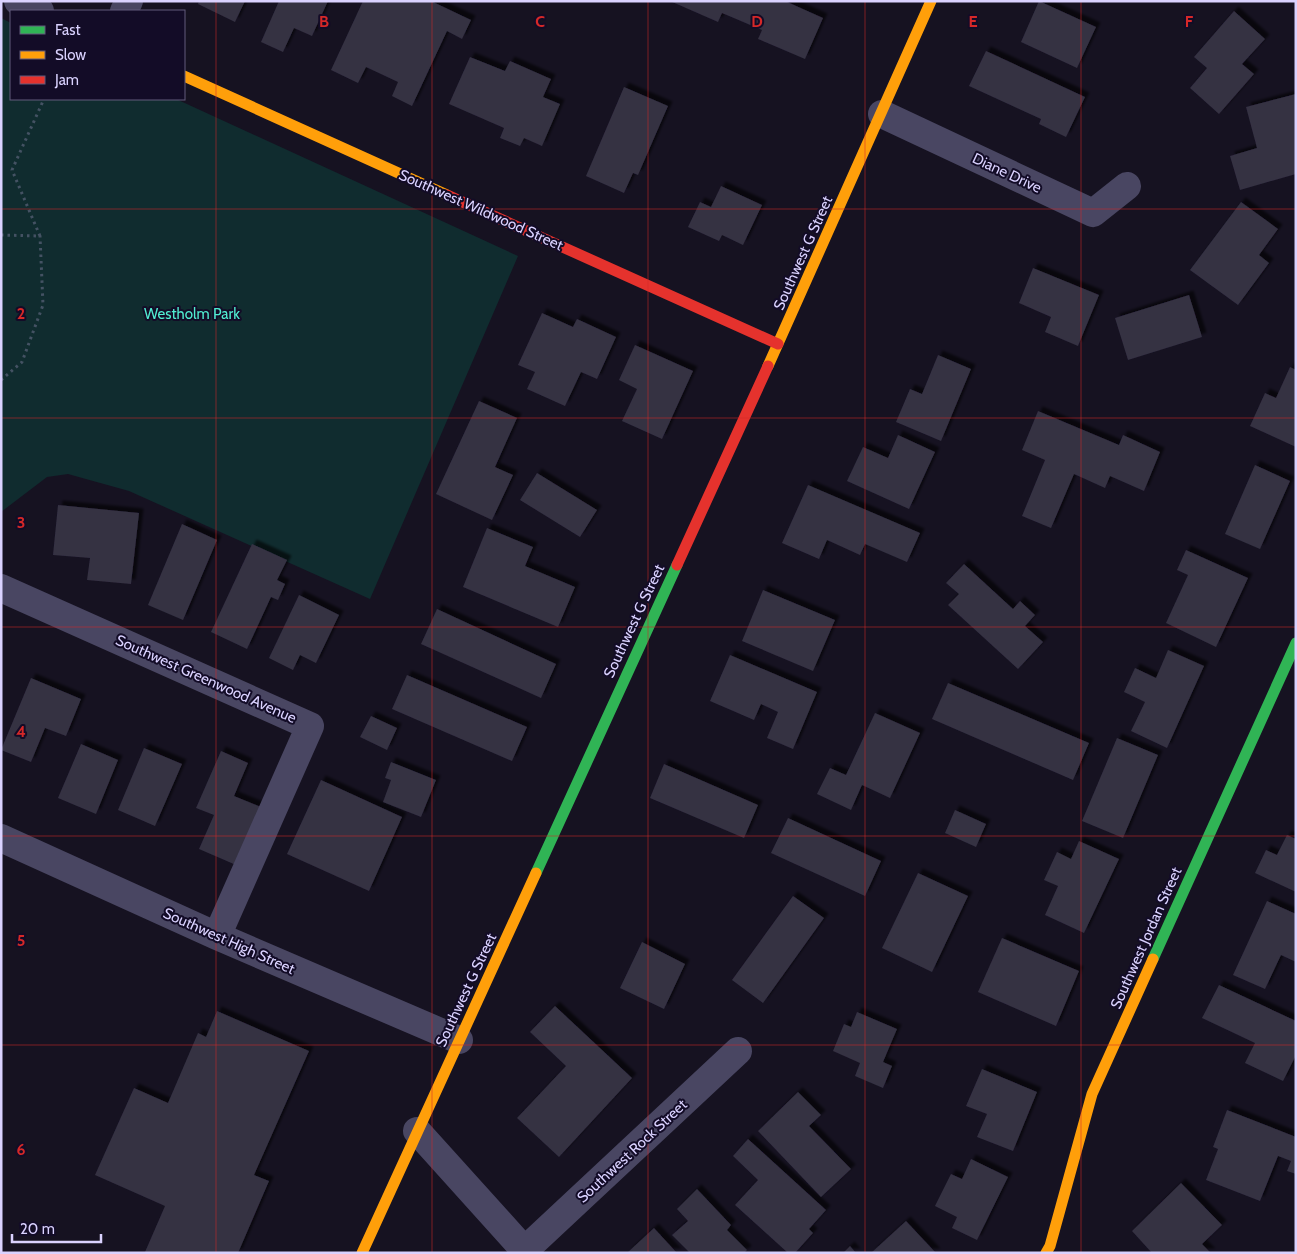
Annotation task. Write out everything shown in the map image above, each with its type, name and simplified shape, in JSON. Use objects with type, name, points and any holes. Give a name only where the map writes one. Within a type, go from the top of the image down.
[{"type":"main road","name":"Southwest G Street","points":[[362,1253],[778,344],[931,1]]},
{"type":"main road","name":"Southwest Wildwood Street","points":[[185,76],[778,344]]},
{"type":"main road","name":"Southwest Jordan Street","points":[[1046,1253],[1050,1246],[1092,1094],[1295,648]]},
{"type":"street","points":[[18,1],[38,10]]},
{"type":"street","name":"Diane Drive","points":[[882,114],[1093,212],[1127,186]]},
{"type":"street","name":"Southwest Greenwood Avenue","points":[[1,588],[310,726],[216,936]]},
{"type":"street","name":"Southwest High Street","points":[[1,838],[216,936],[459,1040]]},
{"type":"street","name":"Southwest Rock Street","points":[[526,1252],[738,1051]]},
{"type":"street","points":[[417,1131],[526,1252]]},
{"type":"path","points":[[1,380],[22,362],[43,305],[40,236],[12,170],[44,100]]},
{"type":"path","points":[[1,235],[40,236]]},
{"type":"green space","name":"Westholm Park","points":[[1,18],[10,22],[10,100],[178,100],[518,256],[370,599],[129,491],[68,474],[47,477],[1,512]]},
{"type":"building","points":[[199,1],[245,1],[235,22],[198,4]]},
{"type":"building","points":[[279,1],[328,1],[312,36],[294,28],[283,52],[261,42]]},
{"type":"building","points":[[363,1],[431,1],[471,20],[462,39],[447,31],[412,106],[392,96],[398,82],[366,67],[358,83],[331,70]]},
{"type":"building","points":[[670,1],[785,1],[823,18],[805,59],[758,39],[762,30],[722,13],[718,22]]},
{"type":"building","points":[[1039,1],[1096,27],[1077,68],[1021,42]]},
{"type":"building","points":[[1234,11],[1265,39],[1242,64],[1254,74],[1219,114],[1190,88],[1207,68],[1194,57]]},
{"type":"building","points":[[986,51],[1085,97],[1066,137],[1039,124],[1041,119],[969,86]]},
{"type":"building","points":[[470,57],[505,71],[510,61],[551,79],[543,97],[560,104],[542,146],[524,138],[520,146],[500,138],[504,128],[449,104]]},
{"type":"building","points":[[624,87],[668,106],[638,175],[633,173],[624,193],[586,176]]},
{"type":"building","points":[[1296,94],[1296,174],[1240,190],[1230,156],[1257,148],[1246,107]]},
{"type":"building","points":[[721,186],[762,205],[743,245],[722,235],[719,241],[688,227],[700,202],[711,207]]},
{"type":"building","points":[[1241,202],[1278,229],[1259,255],[1269,263],[1238,305],[1190,270]]},
{"type":"building","points":[[1033,268],[1099,295],[1078,346],[1045,332],[1051,317],[1019,303]]},
{"type":"building","points":[[1189,295],[1202,337],[1128,360],[1115,318]]},
{"type":"building","points":[[542,313],[573,327],[577,319],[616,337],[597,379],[581,372],[565,406],[527,389],[535,372],[518,365]]},
{"type":"building","points":[[635,345],[693,371],[662,439],[622,421],[637,389],[619,380]]},
{"type":"building","points":[[938,355],[971,369],[941,441],[896,422],[910,389],[922,394]]},
{"type":"building","points":[[1290,367],[1296,370],[1296,447],[1250,426],[1265,393],[1276,398]]},
{"type":"building","points":[[479,401],[517,418],[495,467],[513,475],[492,520],[436,494]]},
{"type":"building","points":[[1038,411],[1119,445],[1123,435],[1160,452],[1144,491],[1110,476],[1105,488],[1074,474],[1051,528],[1022,516],[1045,460],[1022,450]]},
{"type":"building","points":[[898,435],[935,452],[909,509],[847,481],[863,447],[888,458]]},
{"type":"building","points":[[1255,465],[1290,481],[1260,549],[1225,534]]},
{"type":"building","points":[[537,473],[597,510],[580,537],[520,500]]},
{"type":"building","points":[[808,485],[920,533],[907,562],[865,544],[860,555],[827,540],[819,559],[782,543]]},
{"type":"building","points":[[58,505],[139,513],[131,584],[87,580],[90,558],[53,555]]},
{"type":"building","points":[[182,524],[217,540],[183,620],[148,605]]},
{"type":"building","points":[[487,528],[533,547],[525,566],[575,587],[558,627],[463,587]]},
{"type":"building","points":[[252,544],[287,560],[277,580],[285,584],[278,600],[271,597],[247,649],[211,632]]},
{"type":"building","points":[[1186,550],[1248,578],[1216,647],[1166,623],[1188,575],[1177,570]]},
{"type":"building","points":[[964,564],[1013,609],[1020,601],[1035,615],[1025,626],[1043,642],[1018,669],[948,605],[959,594],[946,583]]},
{"type":"building","points":[[763,590],[835,620],[813,671],[742,641]]},
{"type":"building","points":[[299,595],[339,615],[316,663],[300,655],[293,670],[269,658]]},
{"type":"building","points":[[437,609],[556,664],[541,698],[421,644]]},
{"type":"building","points":[[1168,650],[1204,666],[1167,748],[1131,731],[1145,702],[1124,692],[1135,668],[1156,678]]},
{"type":"building","points":[[730,655],[817,692],[793,749],[767,738],[778,712],[761,704],[754,720],[710,701]]},
{"type":"building","points":[[407,675],[527,727],[512,761],[392,709]]},
{"type":"building","points":[[31,678],[81,699],[66,736],[45,728],[31,762],[1,750]]},
{"type":"building","points":[[948,683],[1089,743],[1073,780],[932,719]]},
{"type":"building","points":[[875,713],[920,733],[890,798],[862,785],[851,810],[817,794],[830,768],[846,775]]},
{"type":"building","points":[[371,716],[397,728],[387,750],[360,737]]},
{"type":"building","points":[[1117,738],[1158,755],[1123,838],[1082,821]]},
{"type":"building","points":[[81,744],[118,760],[96,814],[58,798]]},
{"type":"building","points":[[144,748],[182,764],[155,826],[118,810]]},
{"type":"building","points":[[221,751],[248,763],[234,796],[261,807],[236,865],[199,849],[214,815],[196,808]]},
{"type":"building","points":[[391,762],[436,780],[421,817],[383,802],[391,780],[385,778]]},
{"type":"building","points":[[664,764],[758,805],[744,838],[650,798]]},
{"type":"building","points":[[321,780],[402,817],[369,891],[287,854]]},
{"type":"building","points":[[955,810],[986,824],[976,847],[945,833]]},
{"type":"building","points":[[788,818],[881,861],[865,896],[771,853]]},
{"type":"building","points":[[1287,835],[1296,839],[1296,892],[1255,873],[1266,850],[1277,855]]},
{"type":"building","points":[[1079,841],[1119,859],[1084,933],[1045,915],[1058,886],[1044,880],[1057,852],[1071,859]]},
{"type":"building","points":[[918,873],[968,896],[932,972],[882,948]]},
{"type":"building","points":[[793,896],[824,918],[763,1003],[732,980]]},
{"type":"building","points":[[1267,901],[1296,914],[1296,962],[1281,955],[1265,989],[1233,975]]},
{"type":"building","points":[[1002,938],[1079,971],[1056,1026],[978,992]]},
{"type":"building","points":[[642,942],[685,964],[664,1009],[620,988]]},
{"type":"building","points":[[1219,985],[1296,1021],[1296,1055],[1283,1081],[1245,1063],[1255,1043],[1202,1018]]},
{"type":"building","points":[[555,1006],[632,1078],[559,1157],[517,1118],[566,1066],[530,1032]]},
{"type":"building","points":[[217,1011],[309,1051],[254,1175],[269,1181],[238,1253],[147,1253],[145,1252],[165,1206],[95,1175],[134,1088],[168,1103],[198,1033],[206,1037]]},
{"type":"building","points":[[857,1012],[897,1029],[883,1062],[892,1066],[883,1088],[855,1076],[860,1063],[833,1051],[844,1024],[851,1027]]},
{"type":"building","points":[[982,1069],[1037,1092],[1013,1151],[977,1137],[987,1114],[966,1106]]},
{"type":"building","points":[[798,1092],[821,1115],[809,1126],[851,1169],[821,1197],[758,1131]]},
{"type":"building","points":[[1227,1110],[1296,1137],[1296,1174],[1287,1171],[1291,1161],[1278,1156],[1260,1201],[1206,1180],[1218,1149],[1213,1147]]},
{"type":"building","points":[[748,1139],[826,1210],[809,1229],[813,1233],[795,1253],[788,1253],[735,1205],[758,1180],[733,1156]]},
{"type":"building","points":[[971,1159],[1008,1177],[977,1240],[952,1228],[957,1217],[935,1206],[951,1174],[962,1179]]},
{"type":"building","points":[[1181,1183],[1222,1225],[1202,1244],[1211,1253],[1152,1253],[1132,1231]]},
{"type":"building","points":[[697,1189],[731,1225],[727,1230],[747,1250],[744,1253],[690,1253],[672,1235],[688,1221],[677,1209]]},
{"type":"building","points":[[906,1221],[936,1253],[871,1253]]},
{"type":"building","points":[[654,1228],[677,1253],[627,1253]]},
{"type":"building","points":[[850,1246],[856,1253],[843,1253]]},
{"type":"traffic: fast","points":[[536,873],[677,565]]},
{"type":"traffic: fast","points":[[1153,959],[1296,643]]},
{"type":"traffic: slow","points":[[768,366],[931,1]]},
{"type":"traffic: slow","points":[[185,76],[447,195]]},
{"type":"traffic: slow","points":[[362,1253],[536,873]]},
{"type":"traffic: slow","points":[[1046,1253],[1050,1246],[1092,1094],[1153,959]]},
{"type":"traffic: jam","points":[[447,195],[778,344]]},
{"type":"traffic: jam","points":[[677,565],[768,366]]}]
